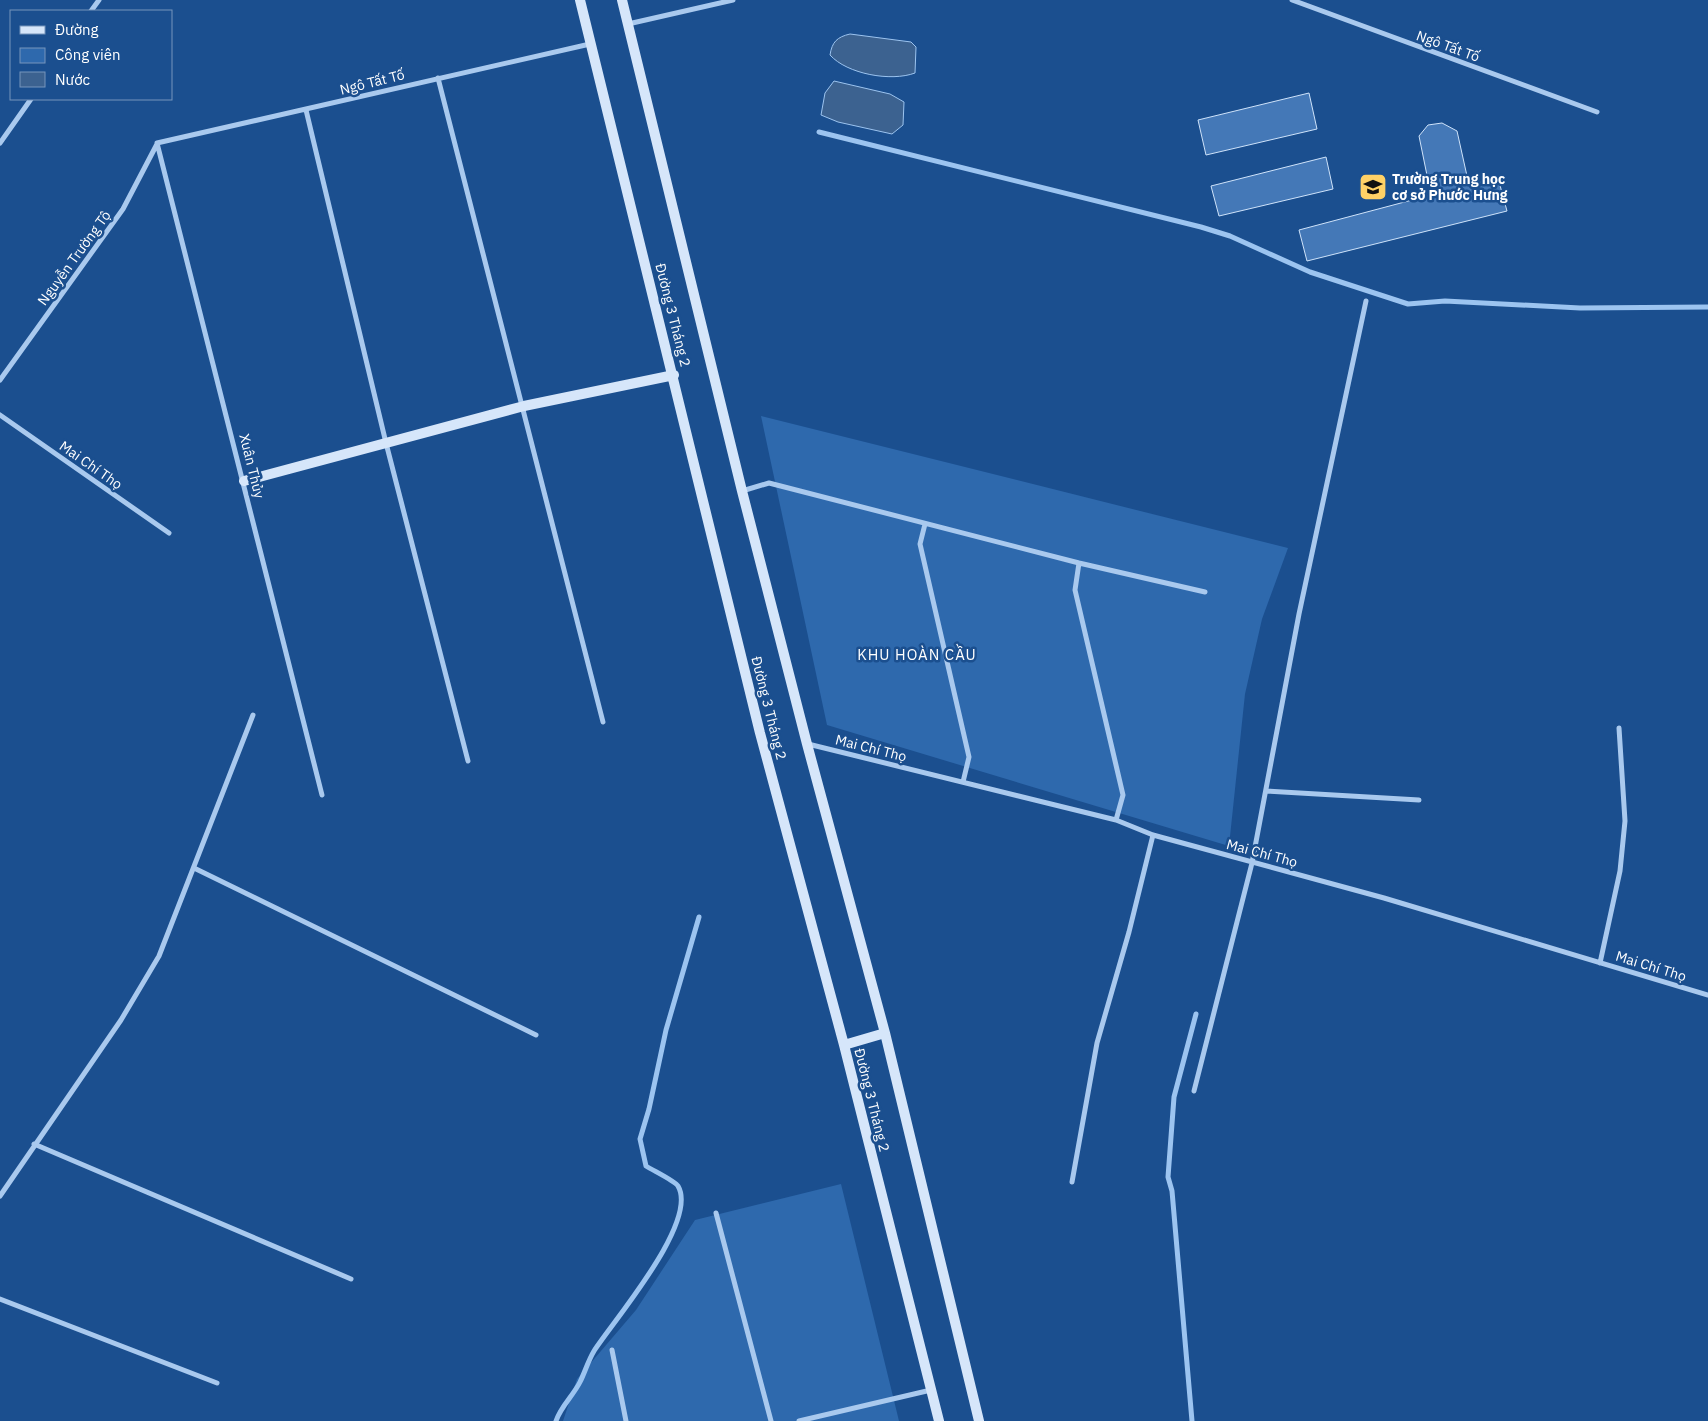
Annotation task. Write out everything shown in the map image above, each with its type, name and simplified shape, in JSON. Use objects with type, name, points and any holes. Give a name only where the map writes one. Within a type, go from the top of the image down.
[{"type":"main road","name":"Đường 3 Tháng 2","points":[[580,0],[674,375],[760,733],[844,1045],[938,1421]]},
{"type":"main road","name":"Đường 3 Tháng 2","points":[[622,0],[742,491],[807,744],[885,1033],[980,1421]]},
{"type":"main road","points":[[244,481],[524,406],[674,375]]},
{"type":"main road","points":[[844,1045],[885,1033]]},
{"type":"street","points":[[628,24],[733,0]]},
{"type":"street","name":"Ngô Tất Tố","points":[[1292,0],[1597,112]]},
{"type":"street","name":"Ngô Tất Tố","points":[[157,143],[591,43]]},
{"type":"street","points":[[438,78],[524,406],[603,722]]},
{"type":"street","points":[[0,143],[30,100]]},
{"type":"street","points":[[306,110],[386,443],[468,761]]},
{"type":"street","name":"Nguyễn Trường Tộ","points":[[0,380],[123,209],[157,143]]},
{"type":"street","name":"Xuân Thủy","points":[[157,143],[322,795]]},
{"type":"street","points":[[1194,1091],[1252,863],[1299,614],[1366,301]]},
{"type":"street","name":"Mai Chí Thọ","points":[[0,415],[169,533]]},
{"type":"street","points":[[742,491],[769,483],[1079,563],[1205,592]]},
{"type":"street","points":[[925,524],[920,544],[969,757],[963,782]]},
{"type":"street","points":[[1079,563],[1075,590],[1123,795],[1116,820]]},
{"type":"street","points":[[0,1196],[143,986],[160,956],[253,715]]},
{"type":"street","points":[[1600,963],[1620,871],[1625,821],[1619,728]]},
{"type":"street","name":"Mai Chí Thọ","points":[[807,744],[1116,820],[1153,835],[1384,898],[1708,995]]},
{"type":"street","points":[[1266,791],[1419,800]]},
{"type":"street","points":[[1072,1182],[1097,1043],[1153,835]]},
{"type":"street","points":[[194,868],[536,1035]]},
{"type":"street","points":[[34,1144],[351,1279]]},
{"type":"street","points":[[716,1213],[770,1421]]},
{"type":"street","points":[[0,1299],[217,1383]]},
{"type":"street","points":[[612,1350],[626,1421]]},
{"type":"street","points":[[799,1421],[931,1390]]},
{"type":"green space","points":[[761,416],[1288,548],[1262,619],[1245,694],[1229,846],[827,725]]},
{"type":"green space","points":[[841,1184],[899,1421],[563,1421],[577,1379],[636,1310],[695,1220]]},
{"type":"water","points":[[850,34],[911,42],[916,47],[915,73],[894,77],[882,76],[858,71],[838,62],[830,55],[832,47],[838,39]]},
{"type":"water","points":[[834,81],[890,94],[904,102],[903,125],[892,134],[838,122],[821,115],[825,93]]},
{"type":"building","points":[[1309,93],[1317,129],[1206,155],[1198,120]]},
{"type":"building","points":[[1442,123],[1457,131],[1469,185],[1498,178],[1507,211],[1307,261],[1299,230],[1431,195],[1419,136],[1428,125]]},
{"type":"building","points":[[1326,157],[1333,189],[1219,216],[1211,186]]},
{"type":"waterway","points":[[819,132],[1201,227],[1230,236],[1310,272],[1408,304],[1445,301],[1580,308],[1708,307]]},
{"type":"waterway","points":[[556,1421],[580,1382],[594,1351],[635,1295],[666,1246],[677,1223],[681,1202],[678,1186],[646,1166],[640,1139],[649,1109],[666,1030],[699,917]]},
{"type":"waterway","points":[[1192,1421],[1172,1191],[1168,1177],[1174,1097],[1196,1014]]},
{"type":"place","name":"Trường Trung học cơ sở Phước Hưng","points":[[1373,187]]},
{"type":"district","name":"KHU HOÀN CẦU","points":[[917,654]]}]
